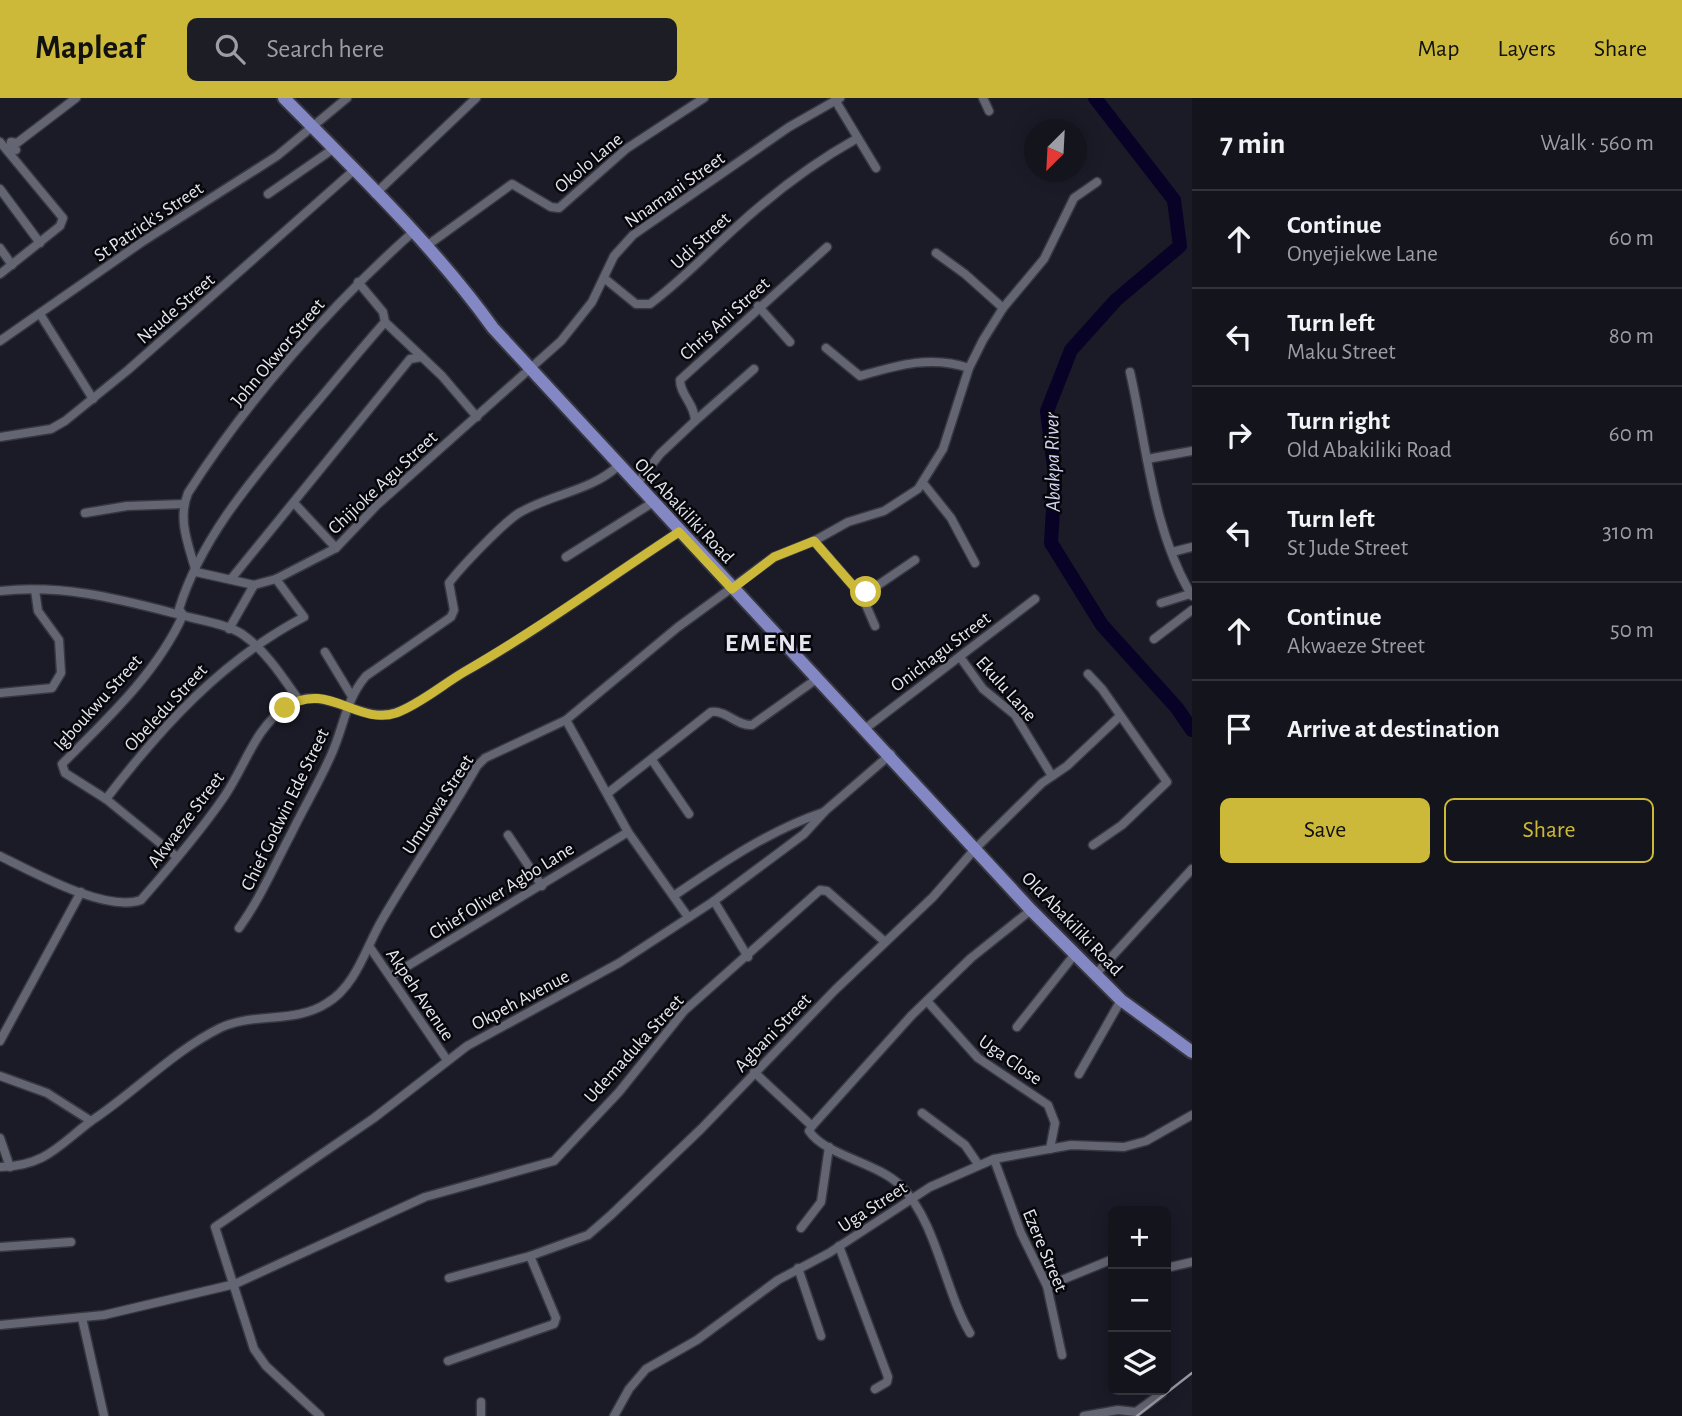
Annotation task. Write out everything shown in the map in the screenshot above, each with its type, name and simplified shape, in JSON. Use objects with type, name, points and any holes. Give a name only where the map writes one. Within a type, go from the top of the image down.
[{"type":"main road","name":"Old Abakiliki Road","points":[[284,98],[425,247],[652,503],[891,754],[1031,910],[1121,1000],[1192,1052]]},
{"type":"street","points":[[0,159],[76,98]]},
{"type":"street","name":"St Patrick's Street","points":[[0,341],[314,128],[347,98]]},
{"type":"street","points":[[375,194],[476,98]]},
{"type":"street","name":"Okolo Lane","points":[[425,247],[512,184],[551,207],[559,208],[626,149],[704,98]]},
{"type":"street","points":[[984,98],[989,111]]},
{"type":"street","points":[[838,99],[856,139],[876,168]]},
{"type":"street","name":"Nnamani Street","points":[[531,369],[579,320],[614,256],[633,235],[712,178],[838,99]]},
{"type":"street","name":"Udi Street","points":[[604,278],[636,304],[650,304],[694,270],[736,227],[815,164],[856,139]]},
{"type":"street","points":[[0,142],[12,148],[63,218],[60,226],[0,274]]},
{"type":"street","points":[[268,194],[333,149]]},
{"type":"street","name":"Nsude Street","points":[[0,437],[51,429],[93,399],[354,171]]},
{"type":"street","points":[[975,563],[951,518],[923,483],[951,430],[969,368],[1003,308],[1044,258],[1067,208],[1085,188],[1097,182]]},
{"type":"street","points":[[0,189],[40,243]]},
{"type":"street","name":"John Okwor Street","points":[[184,504],[208,463],[238,424],[358,282],[412,233]]},
{"type":"street","name":"Chris Ani Street","points":[[695,421],[693,405],[679,386],[680,380],[758,306],[827,247]]},
{"type":"street","points":[[0,248],[12,265]]},
{"type":"street","points":[[936,254],[965,274],[1003,308]]},
{"type":"street","points":[[358,282],[383,312],[385,322],[443,376],[477,417]]},
{"type":"street","points":[[758,306],[790,342]]},
{"type":"street","points":[[40,314],[93,399]]},
{"type":"street","name":"Igboukwu Street","points":[[106,799],[65,774],[62,764],[144,678],[174,635],[183,615],[179,609],[185,589],[229,510],[266,462],[385,322]]},
{"type":"street","points":[[825,348],[860,376],[911,362],[944,362],[969,368]]},
{"type":"street","points":[[231,579],[295,504],[400,369],[410,359],[422,357]]},
{"type":"street","name":"Chijioke Agu Street","points":[[196,572],[254,585],[276,579],[336,548],[377,505],[531,369]]},
{"type":"street","points":[[636,485],[660,454],[754,369]]},
{"type":"street","points":[[1130,372],[1147,459],[1172,552],[1191,595],[1161,603]]},
{"type":"street","points":[[1147,459],[1192,451]]},
{"type":"street","name":"Chief Godwin Ede Street","points":[[239,928],[258,898],[321,778],[337,742],[351,695],[366,676],[451,617],[454,610],[449,583],[505,524],[540,503],[600,480],[618,466]]},
{"type":"street","name":"Umuowa Street","points":[[0,1167],[48,1157],[173,1058],[219,1029],[253,1017],[292,1016],[328,1003],[346,984],[381,921],[477,766],[499,751],[566,720],[678,627],[774,557],[814,541],[848,522],[891,507],[923,483]]},
{"type":"street","points":[[566,557],[652,503]]},
{"type":"street","points":[[85,513],[127,506],[184,504],[183,526],[196,572]]},
{"type":"street","points":[[295,504],[336,548]]},
{"type":"street","points":[[0,592],[35,590],[99,593],[229,629],[254,644],[299,699],[316,697],[376,716],[404,709],[531,634],[599,584],[679,532]]},
{"type":"street","points":[[814,541],[862,596],[875,626]]},
{"type":"street","points":[[1172,552],[1192,547]]},
{"type":"street","points":[[862,596],[915,560]]},
{"type":"street","name":"Obeledu Street","points":[[106,799],[135,761],[215,676],[254,644],[304,617],[276,579]]},
{"type":"street","points":[[229,629],[254,585]]},
{"type":"street","points":[[0,693],[52,688],[61,673],[59,640],[38,611],[35,590]]},
{"type":"street","name":"Onichagu Street","points":[[866,728],[1035,599]]},
{"type":"street","points":[[1154,639],[1192,610]]},
{"type":"street","points":[[325,652],[351,695]]},
{"type":"street","name":"Ekulu Lane","points":[[960,657],[983,689],[1015,715],[1052,776]]},
{"type":"street","points":[[1088,674],[1167,782],[1122,825],[1093,845]]},
{"type":"street","points":[[608,793],[711,712],[722,712],[741,725],[752,725],[818,678]]},
{"type":"street","name":"Akwaeze Street","points":[[81,892],[124,904],[141,900],[226,795],[261,730],[299,699]]},
{"type":"street","points":[[975,849],[1120,716]]},
{"type":"street","points":[[566,720],[628,832],[688,917],[714,901],[804,834],[825,811],[891,754]]},
{"type":"street","points":[[652,761],[689,814]]},
{"type":"street","points":[[106,799],[177,856]]},
{"type":"street","points":[[675,895],[752,846],[799,820],[825,811]]},
{"type":"street","name":"Chief Oliver Agbo Lane","points":[[391,976],[628,832]]},
{"type":"street","points":[[508,835],[542,886]]},
{"type":"street","name":"Agbani Street","points":[[530,1256],[588,1235],[701,1129],[884,941],[933,897],[975,849]]},
{"type":"street","points":[[0,856],[81,892],[0,1041]]},
{"type":"street","points":[[1095,975],[1192,869]]},
{"type":"street","name":"Udemaduka Street","points":[[0,1325],[82,1318],[183,1298],[235,1284],[425,1197],[526,1171],[554,1161],[619,1092],[684,1011],[748,957],[820,890],[827,891],[884,941]]},
{"type":"street","points":[[714,901],[748,957]]},
{"type":"street","points":[[970,1333],[958,1313],[937,1254],[911,1199],[888,1177],[829,1147],[810,1133],[811,1126],[927,1001],[971,958],[1031,910]]},
{"type":"street","name":"Okpeh Avenue","points":[[235,1284],[215,1227],[374,1118],[447,1060],[488,1033],[619,963],[688,917]]},
{"type":"street","name":"Akpeh Avenue","points":[[369,946],[447,1060]]},
{"type":"street","points":[[1017,1027],[1075,954]]},
{"type":"street","points":[[1079,1074],[1121,1000]]},
{"type":"street","name":"Uga Close","points":[[927,1001],[973,1054],[1048,1105],[1055,1123],[1049,1149]]},
{"type":"street","points":[[754,1072],[811,1126]]},
{"type":"street","points":[[0,1076],[47,1093],[91,1121]]},
{"type":"street","points":[[922,1113],[965,1145],[978,1164]]},
{"type":"street","name":"Uga Street","points":[[617,1414],[646,1369],[697,1340],[778,1280],[839,1246],[911,1199],[978,1164],[1071,1145],[1125,1147],[1146,1141],[1192,1115]]},
{"type":"street","points":[[0,1138],[10,1167]]},
{"type":"street","points":[[801,1228],[818,1209],[824,1194],[829,1147]]},
{"type":"street","name":"Ezere Street","points":[[995,1159],[1021,1233],[1047,1286],[1062,1355]]},
{"type":"street","points":[[0,1247],[71,1242]]},
{"type":"street","points":[[839,1246],[888,1377],[887,1382],[875,1389]]},
{"type":"street","points":[[448,1361],[508,1342],[555,1322],[530,1256],[449,1278]]},
{"type":"street","points":[[1047,1286],[1108,1261]]},
{"type":"street","points":[[1171,1267],[1192,1262]]},
{"type":"street","points":[[798,1268],[821,1336]]},
{"type":"street","points":[[235,1284],[254,1349],[265,1366],[320,1416]]},
{"type":"street","points":[[82,1318],[104,1416]]},
{"type":"street","points":[[1084,1416],[1118,1410],[1136,1412],[1157,1395]]},
{"type":"street","points":[[481,1402],[481,1416]]},
{"type":"waterway","name":"Abakpa River","points":[[1095,98],[1174,200],[1180,246],[1116,300],[1071,350],[1047,411],[1055,476],[1051,543],[1102,625],[1177,708],[1192,730]]},
{"type":"railway","points":[[1137,1416],[1192,1373]]},
{"type":"district","name":"EMENE","points":[[769,642]]},
{"type":"route","points":[[285,708],[299,699],[316,697],[376,716],[385,716],[404,709],[531,634],[599,584],[679,532],[732,589],[774,557],[814,541],[862,596],[866,592]]}]
